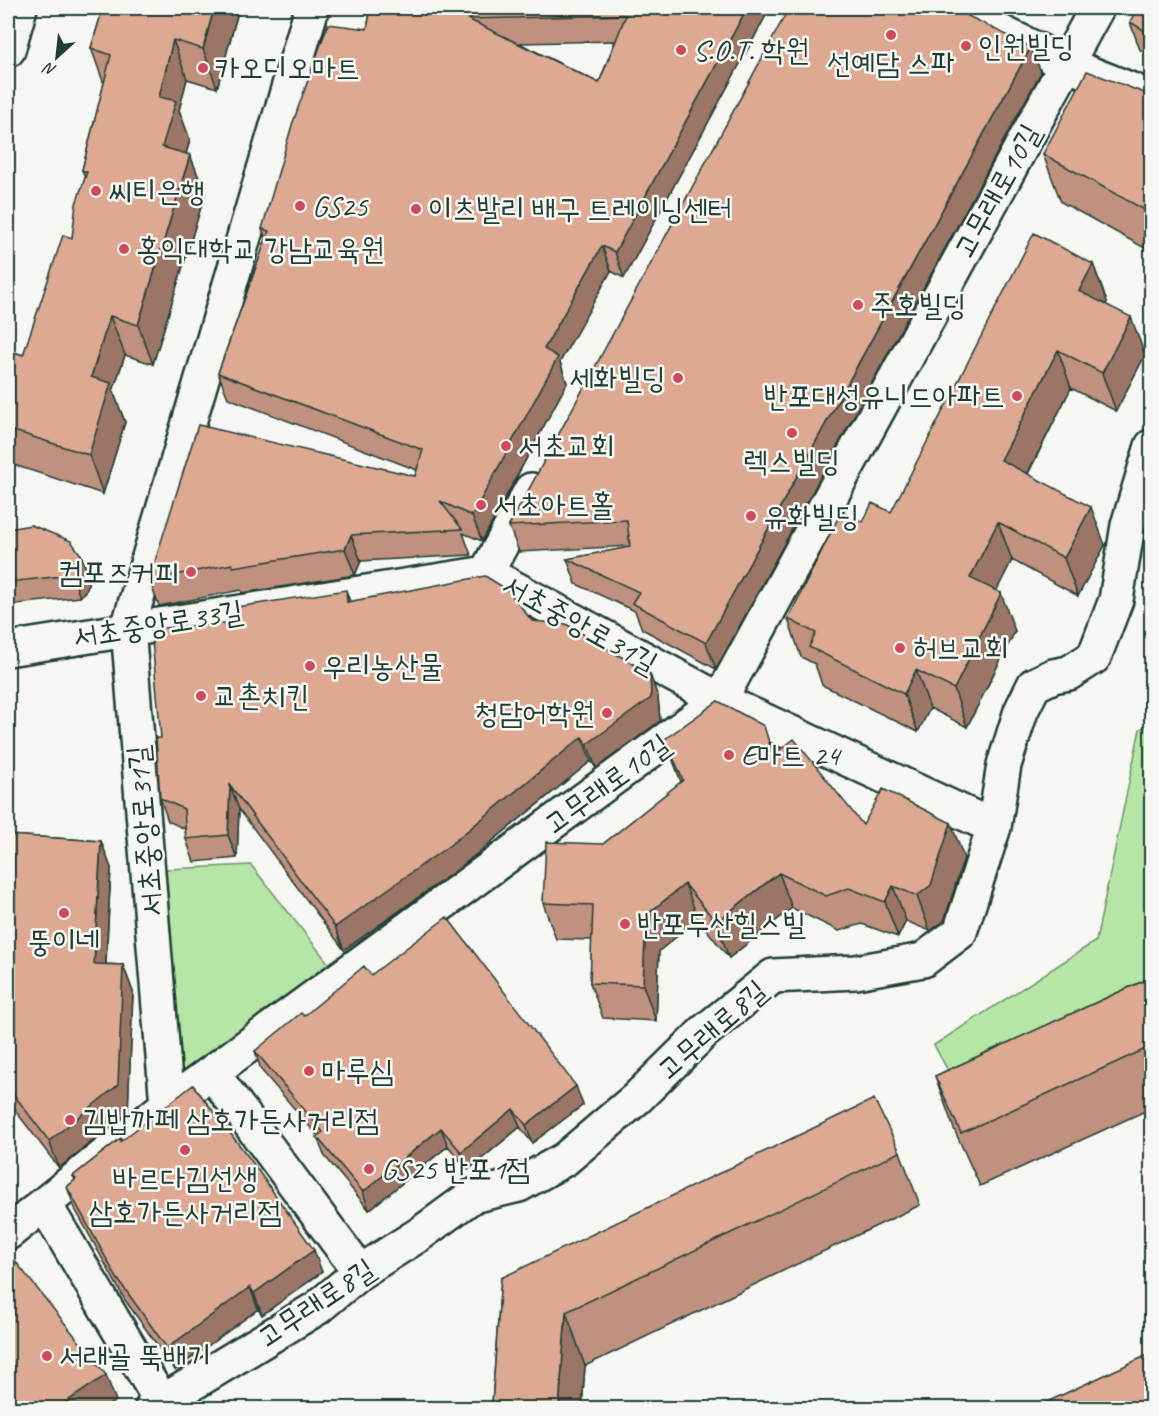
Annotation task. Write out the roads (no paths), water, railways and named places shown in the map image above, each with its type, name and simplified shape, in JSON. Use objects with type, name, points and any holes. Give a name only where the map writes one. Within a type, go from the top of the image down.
[{"type":"street","points":[[8,50],[20,8]]},
{"type":"street","name":"서초중앙로31길","points":[[167,1105],[128,628],[312,8]]},
{"type":"street","points":[[952,8],[1066,64],[1152,98]]},
{"type":"street","name":"고무래로10길","points":[[8,1233],[167,1105],[213,1074],[720,700],[1097,8]]},
{"type":"street","name":"고무래로8길","points":[[160,1407],[317,1308],[360,1272],[420,1234],[472,1196],[519,1185],[565,1159],[637,1098],[705,1031],[773,976],[856,972],[923,960],[960,932],[994,827],[1004,765],[1021,711],[1034,685],[1053,676],[1070,673],[1094,657],[1116,600],[1128,525],[1152,446]]},
{"type":"street","name":"서초중앙로31길","points":[[542,468],[486,573],[720,700],[994,827]]},
{"type":"street","name":"서초중앙로33길","points":[[8,649],[128,628],[486,573]]},
{"type":"street","points":[[213,1074],[360,1272]]},
{"type":"street","points":[[45,1205],[160,1407]]},
{"type":"place","name":"선예담 스파","points":[[891,35]]},
{"type":"place","name":"인원빌딩","points":[[966,46]]},
{"type":"place","name":"S.O.T. 학원","points":[[681,50]]},
{"type":"place","name":"카오디오마트","points":[[203,68]]},
{"type":"place","name":"씨티은행","points":[[96,191]]},
{"type":"place","name":"GS25","points":[[300,206]]},
{"type":"place","name":"이츠발리 배구 트레이닝센터","points":[[416,209]]},
{"type":"place","name":"홍익대학교 강남교육원","points":[[124,249]]},
{"type":"place","name":"주호빌딩","points":[[858,305]]},
{"type":"place","name":"세화빌딩","points":[[678,378]]},
{"type":"place","name":"반포대성유니드아파트","points":[[1017,396]]},
{"type":"place","name":"렉스빌딩","points":[[792,433]]},
{"type":"place","name":"서초교회","points":[[506,446]]},
{"type":"place","name":"서초아트홀","points":[[481,505]]},
{"type":"place","name":"유화빌딩","points":[[751,516]]},
{"type":"place","name":"컴포즈커피","points":[[191,572]]},
{"type":"place","name":"허브교회","points":[[900,648]]},
{"type":"place","name":"우리농산물","points":[[310,666]]},
{"type":"place","name":"교촌치킨","points":[[201,696]]},
{"type":"place","name":"청담어학원","points":[[607,713]]},
{"type":"place","name":"E마트 24","points":[[729,755]]},
{"type":"place","name":"뚱이네","points":[[64,913]]},
{"type":"place","name":"반포두산힐스빌","points":[[625,924]]},
{"type":"place","name":"마루심","points":[[309,1071]]},
{"type":"place","name":"김밥까페 삼호가든사거리점","points":[[70,1120]]},
{"type":"place","name":"바르다김선생 삼호가든사거리점","points":[[185,1150]]},
{"type":"place","name":"GS25 반포1점","points":[[369,1169]]},
{"type":"place","name":"서래골 뚝배기","points":[[47,1356]]}]
